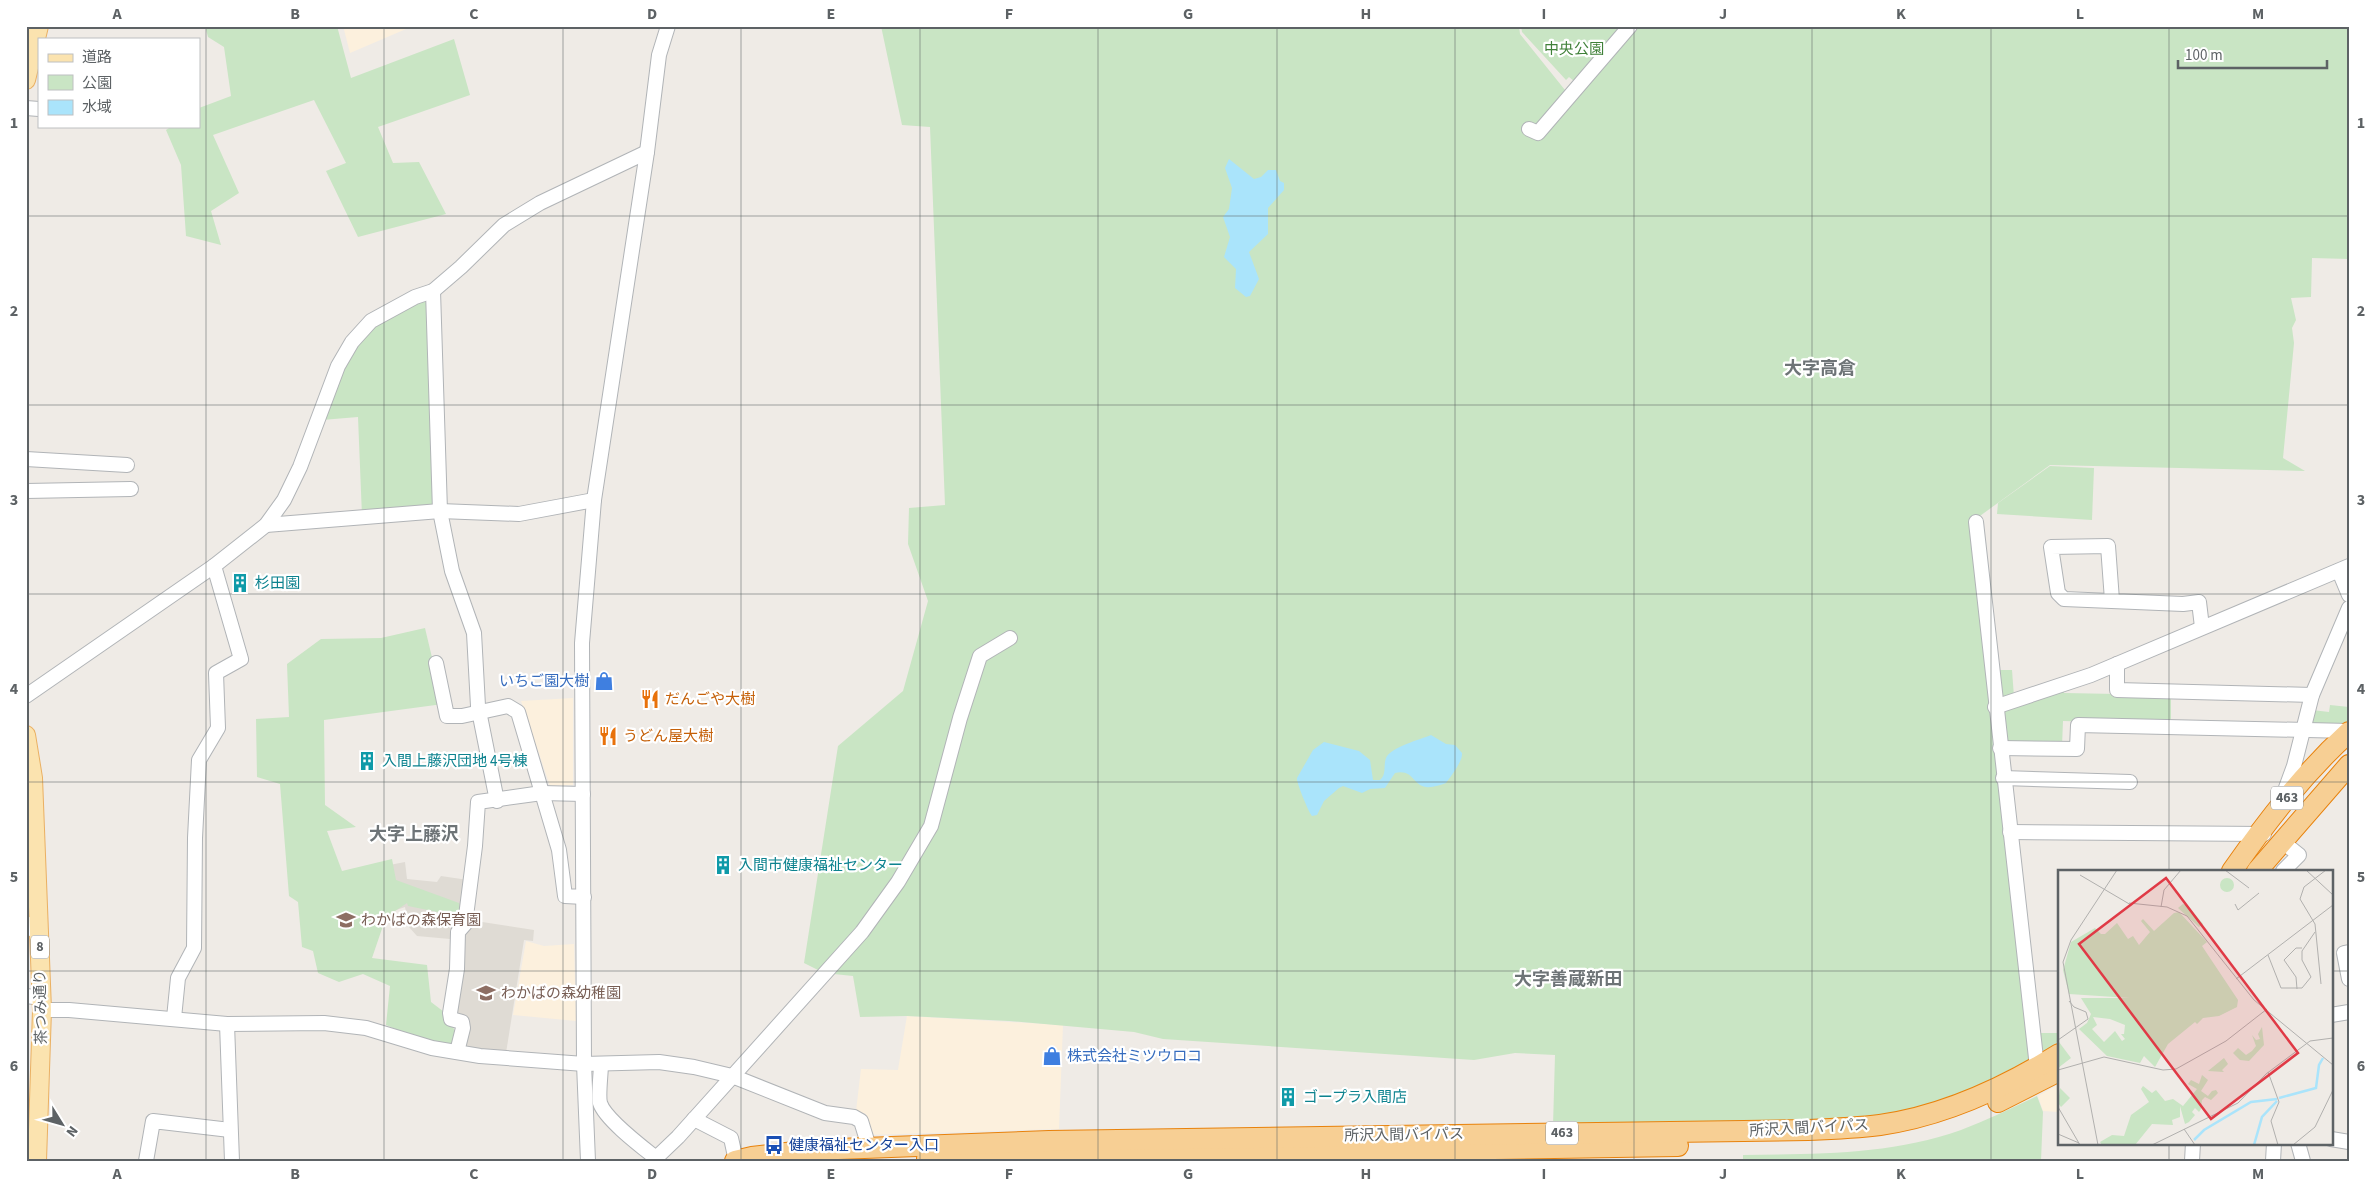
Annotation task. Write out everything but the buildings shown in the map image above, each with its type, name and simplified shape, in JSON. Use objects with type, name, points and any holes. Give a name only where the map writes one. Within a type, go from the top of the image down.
[{"type":"highway","name":"463","points":[[2238,870],[2263,834],[2275,812],[2324,755],[2349,731]]},
{"type":"highway","name":"463","points":[[2233,870],[2263,834],[2349,748]]},
{"type":"highway","name":"463","points":[[2259,870],[2349,765]]},
{"type":"highway","name":"463","points":[[2264,870],[2269,869],[2349,780]]},
{"type":"highway","name":"所沢入間バイパス","points":[[1049,1153],[1171,1158],[1423,1149],[1880,1125],[1912,1118],[1979,1097],[2058,1055]]},
{"type":"highway","name":"所沢入間バイパス","points":[[736,1161],[752,1156],[811,1150],[867,1154],[1423,1149],[1521,1155],[1826,1142],[1884,1137],[1933,1126],[1984,1109],[2058,1072]]},
{"type":"main road","points":[[26,80],[39,26]]},
{"type":"main road","name":"茶つみ通り","points":[[26,735],[33,778],[30,805],[40,936],[37,1001],[38,1161]]},
{"type":"street","points":[[588,1161],[584,1064],[582,642],[594,500],[648,152],[659,55],[668,26]]},
{"type":"street","points":[[1529,129],[1538,133],[1630,26]]},
{"type":"street","points":[[26,696],[214,566],[266,525],[284,500],[300,467],[338,366],[352,342],[371,321],[415,297],[433,291],[504,225],[540,203],[648,152]]},
{"type":"street","points":[[433,291],[440,511],[452,571],[474,633],[479,711],[497,800]]},
{"type":"street","points":[[26,459],[127,465]]},
{"type":"street","points":[[26,492],[131,489]]},
{"type":"street","points":[[266,525],[440,511],[519,514],[594,500]]},
{"type":"street","points":[[1976,522],[1995,707],[2037,1067]]},
{"type":"street","points":[[2112,600],[2108,546],[2051,546],[2058,593],[2064,599],[2183,604],[2199,602],[2202,627]]},
{"type":"street","points":[[174,1018],[178,978],[194,948],[195,838],[199,760],[218,728],[216,673],[241,659],[214,566]]},
{"type":"street","points":[[1995,707],[2091,675],[2335,571],[2344,569],[2349,594]]},
{"type":"street","points":[[2275,812],[2290,781],[2312,695],[2349,608]]},
{"type":"street","points":[[601,1064],[600,1103],[625,1132],[656,1158],[694,1119],[862,932],[898,882],[931,826],[959,721],[980,656],[1010,638]]},
{"type":"street","points":[[436,663],[447,716],[462,716],[508,706],[518,712],[559,850],[565,896],[584,898]]},
{"type":"street","points":[[2117,664],[2116,690],[2312,695]]},
{"type":"street","points":[[2000,748],[2077,749],[2078,726],[2349,731]]},
{"type":"street","points":[[2003,778],[2130,782]]},
{"type":"street","points":[[457,1052],[463,1028],[462,1022],[451,1019],[450,1013],[457,969],[458,932],[465,924],[475,846],[478,802],[542,793],[583,794]]},
{"type":"street","points":[[2010,832],[2263,834]]},
{"type":"street","points":[[2284,870],[2298,855],[2289,847]]},
{"type":"street","points":[[26,923],[40,936]]},
{"type":"street","points":[[2349,952],[2344,954],[2349,979]]},
{"type":"street","points":[[37,1001],[69,1010],[228,1024],[324,1023],[344,1025],[366,1028],[432,1048],[488,1057],[584,1064],[660,1062],[694,1066],[732,1076],[826,1113],[854,1117],[861,1121],[867,1154]]},
{"type":"street","points":[[2332,1015],[2349,1012]]},
{"type":"street","points":[[228,1024],[232,1161]]},
{"type":"street","points":[[694,1119],[731,1138],[736,1161]]},
{"type":"street","points":[[146,1161],[154,1121],[230,1130]]},
{"type":"street","points":[[2332,1139],[2349,1142]]},
{"type":"street","points":[[2192,1161],[2193,1144]]},
{"type":"street","points":[[2273,1161],[2274,1144]]},
{"type":"street","points":[[2298,1144],[2303,1161]]},
{"type":"shaded area","points":[[343,26],[413,26],[350,53]]},
{"type":"shaded area","points":[[573,698],[573,785],[550,786],[521,701]]},
{"type":"shaded area","name":"わかばの森保育園","points":[[405,862],[407,879],[437,882],[441,876],[468,880],[462,923],[450,939],[417,936],[409,927],[405,907],[379,916],[302,882]]},
{"type":"shaded area","name":"わかばの森幼稚園","points":[[469,920],[534,930],[533,941],[524,940],[506,1053],[466,1049],[462,1044],[454,1015],[462,932],[468,931]]},
{"type":"shaded area","points":[[526,941],[544,946],[574,944],[576,1021],[513,1015]]},
{"type":"shaded area","points":[[907,1016],[1063,1025],[1059,1129],[869,1135],[866,1114],[856,1111],[861,1069],[898,1070]]},
{"type":"shaded area","points":[[2058,1085],[2058,1112],[2043,1111],[2038,1096]]},
{"type":"green space","points":[[205,26],[337,26],[351,78],[454,39],[470,95],[378,127],[393,163],[419,162],[446,214],[358,237],[326,171],[346,163],[314,100],[213,135],[239,193],[211,211],[221,245],[186,236],[181,165],[166,130],[169,128],[200,128],[200,108],[231,96],[224,47],[208,37]]},
{"type":"green space","points":[[881,26],[1519,26],[1520,34],[1573,100],[1637,26],[2349,26],[2349,259],[2312,258],[2311,297],[2291,298],[2296,320],[2292,328],[2294,343],[2283,458],[2305,471],[2050,465],[1973,521],[2032,1059],[1962,1093],[1903,1113],[1842,1120],[1553,1126],[1555,1055],[1515,1053],[1474,1060],[1163,1039],[1134,1032],[1009,1021],[907,1016],[860,1017],[853,976],[824,973],[804,963],[838,746],[903,691],[928,601],[908,544],[909,508],[945,505],[930,127],[902,125]]},
{"type":"green space","name":"中央公園","points":[[1521,26],[1622,26],[1575,82],[1569,77],[1566,80],[1522,32]]},
{"type":"green space","points":[[438,294],[447,516],[362,516],[358,417],[322,420],[350,358],[366,336],[390,315]]},
{"type":"green space","points":[[2050,466],[2094,468],[2092,520],[1997,514],[1998,503]]},
{"type":"green space","points":[[425,628],[443,704],[324,720],[325,805],[356,827],[327,831],[342,871],[392,859],[396,880],[459,903],[462,917],[408,906],[407,903],[386,917],[372,958],[427,965],[431,1002],[448,1015],[461,1046],[426,1042],[386,1025],[390,986],[363,974],[339,982],[318,973],[313,951],[302,947],[298,902],[289,896],[280,784],[257,777],[256,719],[289,717],[287,664],[321,639],[381,638]]},
{"type":"green space","points":[[1993,670],[2012,670],[2014,697],[2001,702]]},
{"type":"green space","points":[[2064,687],[2064,693],[2171,695],[2171,724],[2063,721],[2062,746],[2007,745],[2002,709]]},
{"type":"green space","points":[[2330,705],[2349,707],[2349,723],[2347,725],[2313,723],[2310,718],[2312,710],[2329,712]]},
{"type":"green space","points":[[2035,1033],[2058,1033],[2058,1042],[2038,1056]]},
{"type":"green space","points":[[2037,1096],[2043,1112],[2041,1161],[1743,1161],[1743,1155],[1853,1152],[1908,1144],[1961,1130]]},
{"type":"water","points":[[1229,159],[1254,179],[1261,177],[1268,170],[1276,170],[1280,181],[1284,183],[1284,190],[1268,208],[1268,234],[1249,252],[1259,279],[1250,296],[1246,297],[1235,288],[1236,269],[1224,257],[1230,237],[1223,217],[1229,209],[1232,188],[1225,168]]},
{"type":"water","points":[[1431,735],[1446,744],[1455,745],[1462,753],[1459,764],[1446,783],[1426,787],[1421,786],[1406,773],[1395,773],[1385,788],[1370,789],[1362,793],[1343,786],[1339,788],[1324,801],[1317,815],[1312,816],[1298,785],[1297,778],[1313,750],[1324,742],[1359,751],[1370,760],[1373,780],[1380,780],[1384,773],[1386,758],[1393,750]]},
{"type":"place","name":"杉田園","points":[[240,583]]},
{"type":"place","name":"いちご園大樹","points":[[604,681]]},
{"type":"place","name":"だんごや大樹","points":[[650,699]]},
{"type":"place","name":"うどん屋大樹","points":[[608,736]]},
{"type":"place","name":"入間上藤沢団地 4号棟","points":[[367,761]]},
{"type":"place","name":"入間市健康福祉センター","points":[[723,865]]},
{"type":"place","name":"わかばの森保育園","points":[[346,920]]},
{"type":"place","name":"わかばの森幼稚園","points":[[486,993]]},
{"type":"place","name":"株式会社ミツウロコ","points":[[1052,1056]]},
{"type":"place","name":"ゴープラ入間店","points":[[1288,1097]]},
{"type":"place","name":"健康福祉センター入口","points":[[774,1145]]},
{"type":"district","name":"大字高倉","points":[[1820,368]]},
{"type":"district","name":"大字上藤沢","points":[[414,834]]},
{"type":"district","name":"大字善蔵新田","points":[[1568,979]]}]
